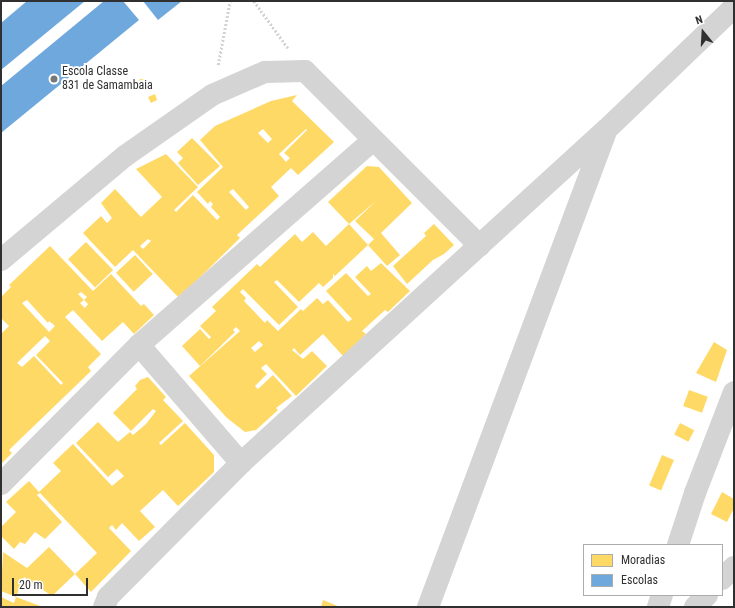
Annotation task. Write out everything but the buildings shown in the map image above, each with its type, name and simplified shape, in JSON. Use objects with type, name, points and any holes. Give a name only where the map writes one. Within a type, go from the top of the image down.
[{"type":"street","points":[[104,607],[108,597],[241,463],[607,129],[734,7]]},
{"type":"street","points":[[1,260],[125,156],[212,95],[265,72],[305,71],[372,141],[480,246]]},
{"type":"street","points":[[428,607],[607,129]]},
{"type":"street","points":[[1,484],[139,345],[372,141]]},
{"type":"street","points":[[139,345],[241,463]]},
{"type":"street","points":[[678,544],[695,493],[734,392]]},
{"type":"street","points":[[723,578],[734,567]]},
{"type":"street","points":[[658,607],[662,596]]},
{"type":"street","points":[[695,607],[706,596]]},
{"type":"path","points":[[212,95],[230,1]]},
{"type":"path","points":[[254,1],[305,71]]},
{"type":"place","name":"Escola Classe 831 de Samambaia","points":[[54,79]]}]
